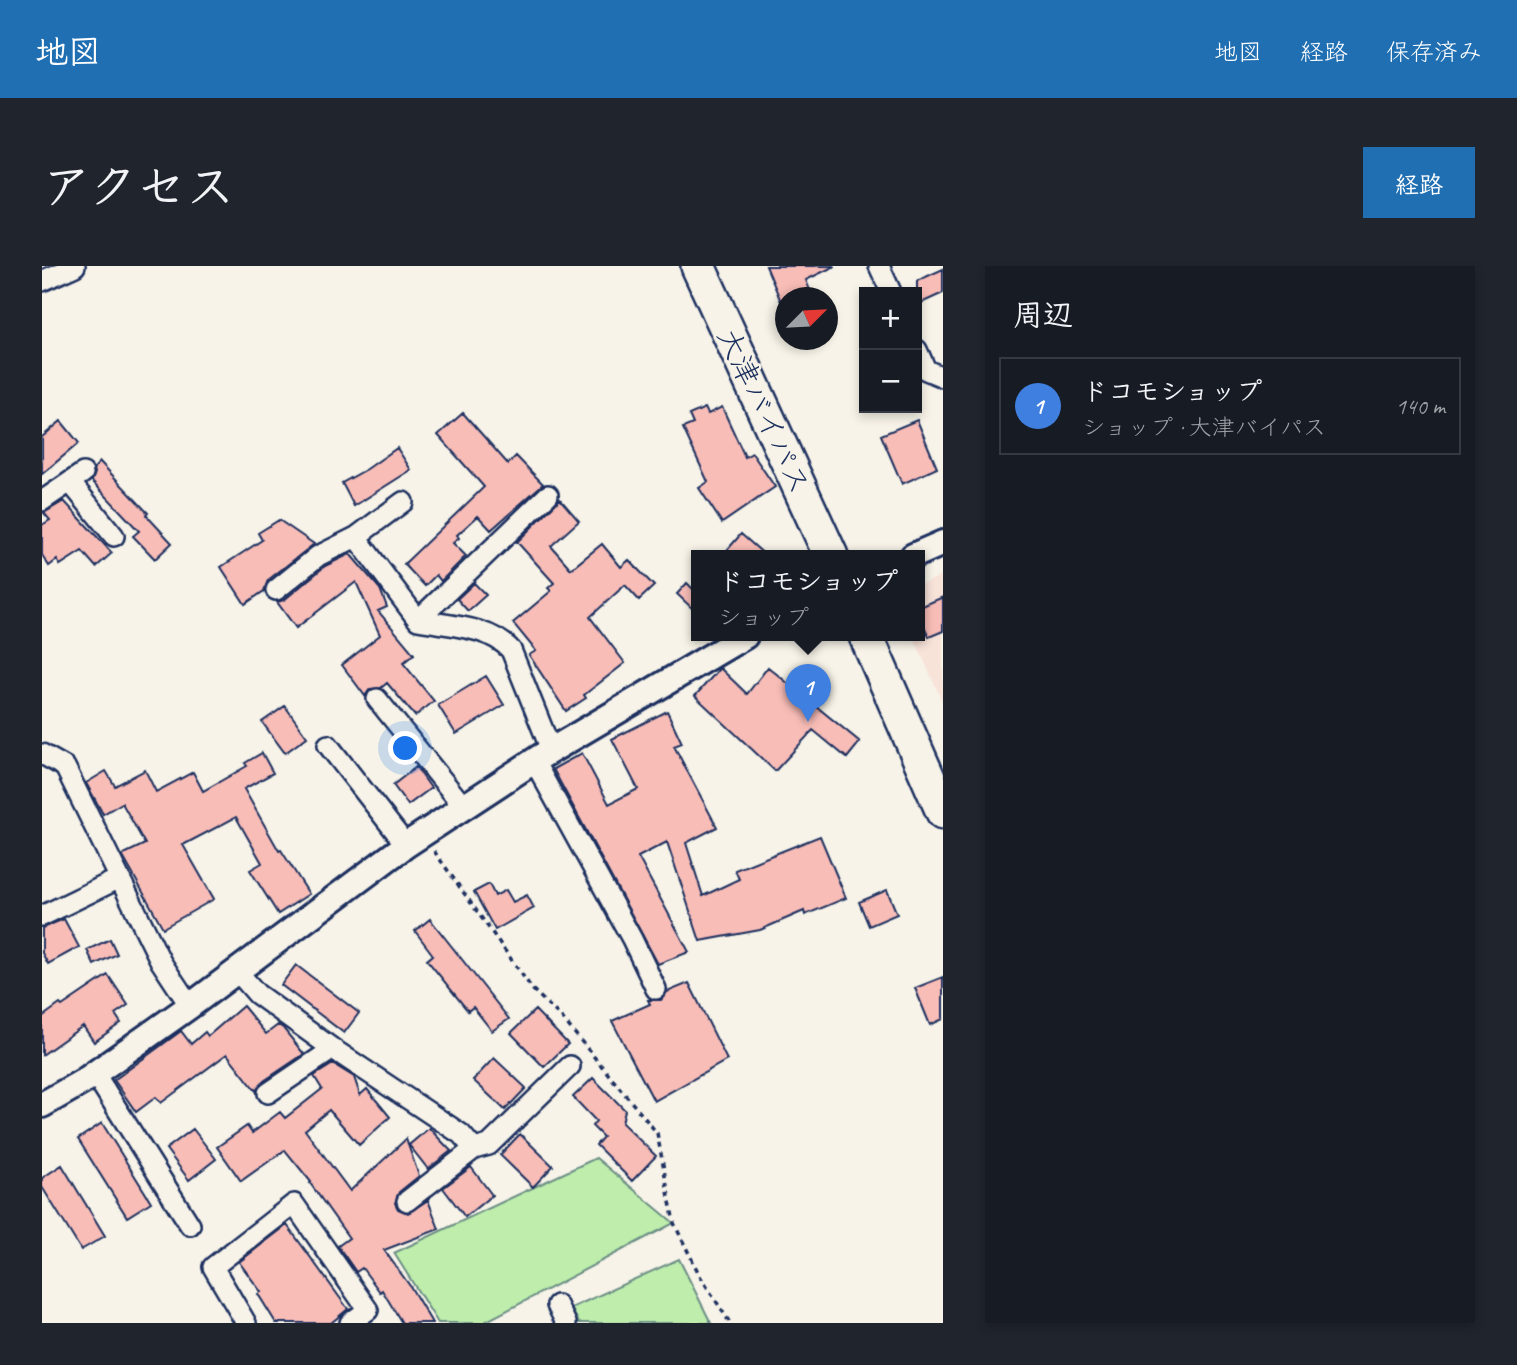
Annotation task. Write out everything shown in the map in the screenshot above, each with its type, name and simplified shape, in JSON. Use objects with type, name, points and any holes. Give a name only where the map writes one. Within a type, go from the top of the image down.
[{"type":"highway","name":"大津バイパス","points":[[698,266],[828,550]]},
{"type":"highway","name":"大津バイパス","points":[[723,266],[850,550]]},
{"type":"highway","points":[[868,641],[943,811]]},
{"type":"highway","points":[[891,641],[943,757]]},
{"type":"street","points":[[42,281],[75,266]]},
{"type":"street","points":[[880,266],[889,287]]},
{"type":"street","points":[[922,361],[926,370],[943,377]]},
{"type":"street","points":[[42,501],[76,477],[114,536]]},
{"type":"street","points":[[418,620],[548,495]]},
{"type":"street","points":[[275,590],[318,556],[356,537],[403,502]]},
{"type":"street","points":[[356,537],[418,620],[488,633],[503,641],[511,650],[543,755],[656,989]]},
{"type":"street","points":[[925,551],[943,543]]},
{"type":"street","points":[[42,1105],[95,1074],[406,845],[543,755],[737,641]]},
{"type":"street","points":[[377,699],[464,807]]},
{"type":"street","points":[[328,745],[406,845]]},
{"type":"street","points":[[42,754],[65,767],[161,962],[190,1006]]},
{"type":"street","points":[[42,916],[120,878]]},
{"type":"street","points":[[237,971],[257,994],[333,1049],[461,1134],[474,1149]]},
{"type":"street","points":[[268,1093],[333,1049]]},
{"type":"street","points":[[407,1201],[474,1149],[489,1145],[570,1066]]},
{"type":"street","points":[[95,1074],[190,1225]]},
{"type":"street","points":[[246,1323],[213,1267],[295,1203],[368,1310],[350,1323]]},
{"type":"path","points":[[700,1276],[730,1323]]},
{"type":"shaded area","points":[[943,575],[943,703],[915,641],[925,641],[925,583]]},
{"type":"green space","points":[[596,1158],[674,1223],[483,1323],[438,1323],[394,1253]]},
{"type":"green space","points":[[679,1259],[711,1323],[579,1323],[571,1308]]},
{"type":"building","points":[[766,266],[835,266],[806,280],[809,287],[775,287]]},
{"type":"building","points":[[943,269],[943,293],[922,303],[922,287],[917,287],[917,281]]},
{"type":"building","points":[[722,407],[745,457],[752,453],[775,487],[722,523],[699,488],[708,482],[683,428],[693,424],[689,415],[705,408],[708,414]]},
{"type":"building","points":[[463,413],[508,464],[516,456],[543,484],[491,530],[478,516],[457,535],[459,538],[453,543],[466,556],[441,581],[436,575],[425,586],[404,564],[484,487],[438,435]]},
{"type":"building","points":[[917,420],[937,468],[902,484],[881,435]]},
{"type":"building","points":[[61,421],[79,443],[42,474],[42,437]]},
{"type":"building","points":[[397,448],[411,470],[354,506],[342,483]]},
{"type":"building","points":[[100,462],[172,543],[155,559],[133,536],[139,531],[92,481],[94,468]]},
{"type":"building","points":[[560,499],[579,521],[551,546],[571,569],[602,544],[621,567],[629,560],[654,586],[639,600],[625,585],[590,617],[625,663],[584,695],[586,698],[566,711],[529,655],[536,651],[513,623],[551,591],[548,588],[554,583],[517,542]]},
{"type":"building","points":[[64,501],[112,553],[96,567],[82,551],[60,565],[57,560],[49,566],[42,555],[42,525],[50,520],[44,513]]},
{"type":"building","points":[[279,520],[314,544],[268,580],[264,591],[245,604],[221,567],[262,540],[258,533]]},
{"type":"building","points":[[741,534],[759,550],[727,550]]},
{"type":"building","points":[[350,554],[380,589],[387,607],[378,611],[414,654],[403,663],[434,701],[415,716],[387,683],[381,688],[370,689],[365,696],[342,665],[380,635],[356,582],[296,628],[277,602],[284,600],[325,566]]},
{"type":"building","points":[[474,583],[486,595],[468,611],[457,599]]},
{"type":"building","points":[[687,583],[691,587],[691,607],[677,594]]},
{"type":"building","points":[[943,597],[943,631],[929,637],[925,628],[925,605]]},
{"type":"building","points":[[768,667],[860,742],[847,758],[813,730],[775,771],[695,696],[720,668],[747,694]]},
{"type":"building","points":[[486,676],[504,705],[456,734],[438,705]]},
{"type":"building","points":[[285,706],[307,737],[285,753],[262,722]]},
{"type":"building","points":[[667,711],[682,743],[674,746],[717,827],[686,843],[703,896],[739,879],[735,870],[820,836],[846,898],[805,915],[804,911],[760,930],[700,941],[667,842],[638,857],[689,952],[658,964],[553,769],[582,753],[609,804],[638,789],[612,739]]},
{"type":"building","points":[[262,753],[273,773],[244,789],[279,851],[281,850],[309,894],[278,914],[250,870],[262,863],[236,817],[183,845],[214,899],[163,928],[122,855],[145,844],[122,803],[103,814],[86,783],[106,771],[115,786],[145,770],[156,792],[193,772],[203,791],[247,766],[245,763]]},
{"type":"building","points":[[416,767],[431,788],[408,805],[393,785]]},
{"type":"building","points":[[489,884],[495,896],[506,890],[513,902],[527,895],[534,908],[495,930],[474,892]]},
{"type":"building","points":[[887,890],[897,914],[869,926],[859,902]]},
{"type":"building","points":[[64,919],[79,947],[48,964],[42,953],[42,928]]},
{"type":"building","points":[[430,919],[509,1019],[492,1031],[473,1007],[468,1011],[427,960],[433,955],[415,931]]},
{"type":"building","points":[[110,939],[117,954],[94,965],[87,950]]},
{"type":"building","points":[[296,965],[359,1013],[344,1033],[281,985]]},
{"type":"building","points":[[108,975],[128,1005],[115,1014],[121,1023],[94,1042],[83,1026],[42,1055],[42,1017]]},
{"type":"building","points":[[943,977],[943,1019],[930,1025],[915,988]]},
{"type":"building","points":[[689,983],[727,1060],[654,1101],[612,1021],[650,1004],[648,1000],[661,1000],[667,992]]},
{"type":"building","points":[[243,1006],[266,1034],[278,1025],[304,1054],[261,1083],[256,1091],[227,1054],[161,1103],[156,1097],[136,1112],[114,1080],[181,1031],[191,1044],[205,1032],[208,1036]]},
{"type":"building","points":[[535,1010],[568,1044],[544,1067],[511,1033]]},
{"type":"building","points":[[494,1058],[526,1088],[505,1110],[473,1080]]},
{"type":"building","points":[[333,1064],[354,1077],[360,1095],[367,1089],[390,1117],[359,1145],[329,1110],[305,1130],[350,1191],[406,1139],[419,1176],[399,1192],[395,1203],[398,1209],[408,1213],[428,1200],[439,1229],[384,1250],[432,1323],[402,1323],[382,1290],[380,1292],[362,1268],[356,1272],[338,1246],[349,1238],[311,1182],[285,1150],[241,1181],[217,1147],[247,1126],[252,1133],[280,1112],[285,1118],[322,1089],[314,1076]]},
{"type":"building","points":[[593,1078],[625,1110],[622,1123],[656,1156],[632,1181],[596,1145],[603,1137],[592,1126],[596,1121],[573,1097]]},
{"type":"building","points":[[102,1123],[151,1202],[127,1217],[78,1139]]},
{"type":"building","points":[[429,1128],[451,1151],[428,1169],[409,1145]]},
{"type":"building","points":[[193,1129],[216,1159],[189,1180],[166,1149]]},
{"type":"building","points":[[520,1134],[553,1166],[533,1187],[500,1155]]},
{"type":"building","points":[[62,1165],[105,1236],[81,1250],[42,1187],[42,1178]]},
{"type":"building","points":[[471,1167],[492,1195],[465,1217],[443,1188]]},
{"type":"building","points":[[287,1225],[348,1309],[331,1323],[276,1323],[258,1294],[261,1292],[239,1262]]},
{"type":"place","name":"ドコモショップ","points":[[808,722]]}]
